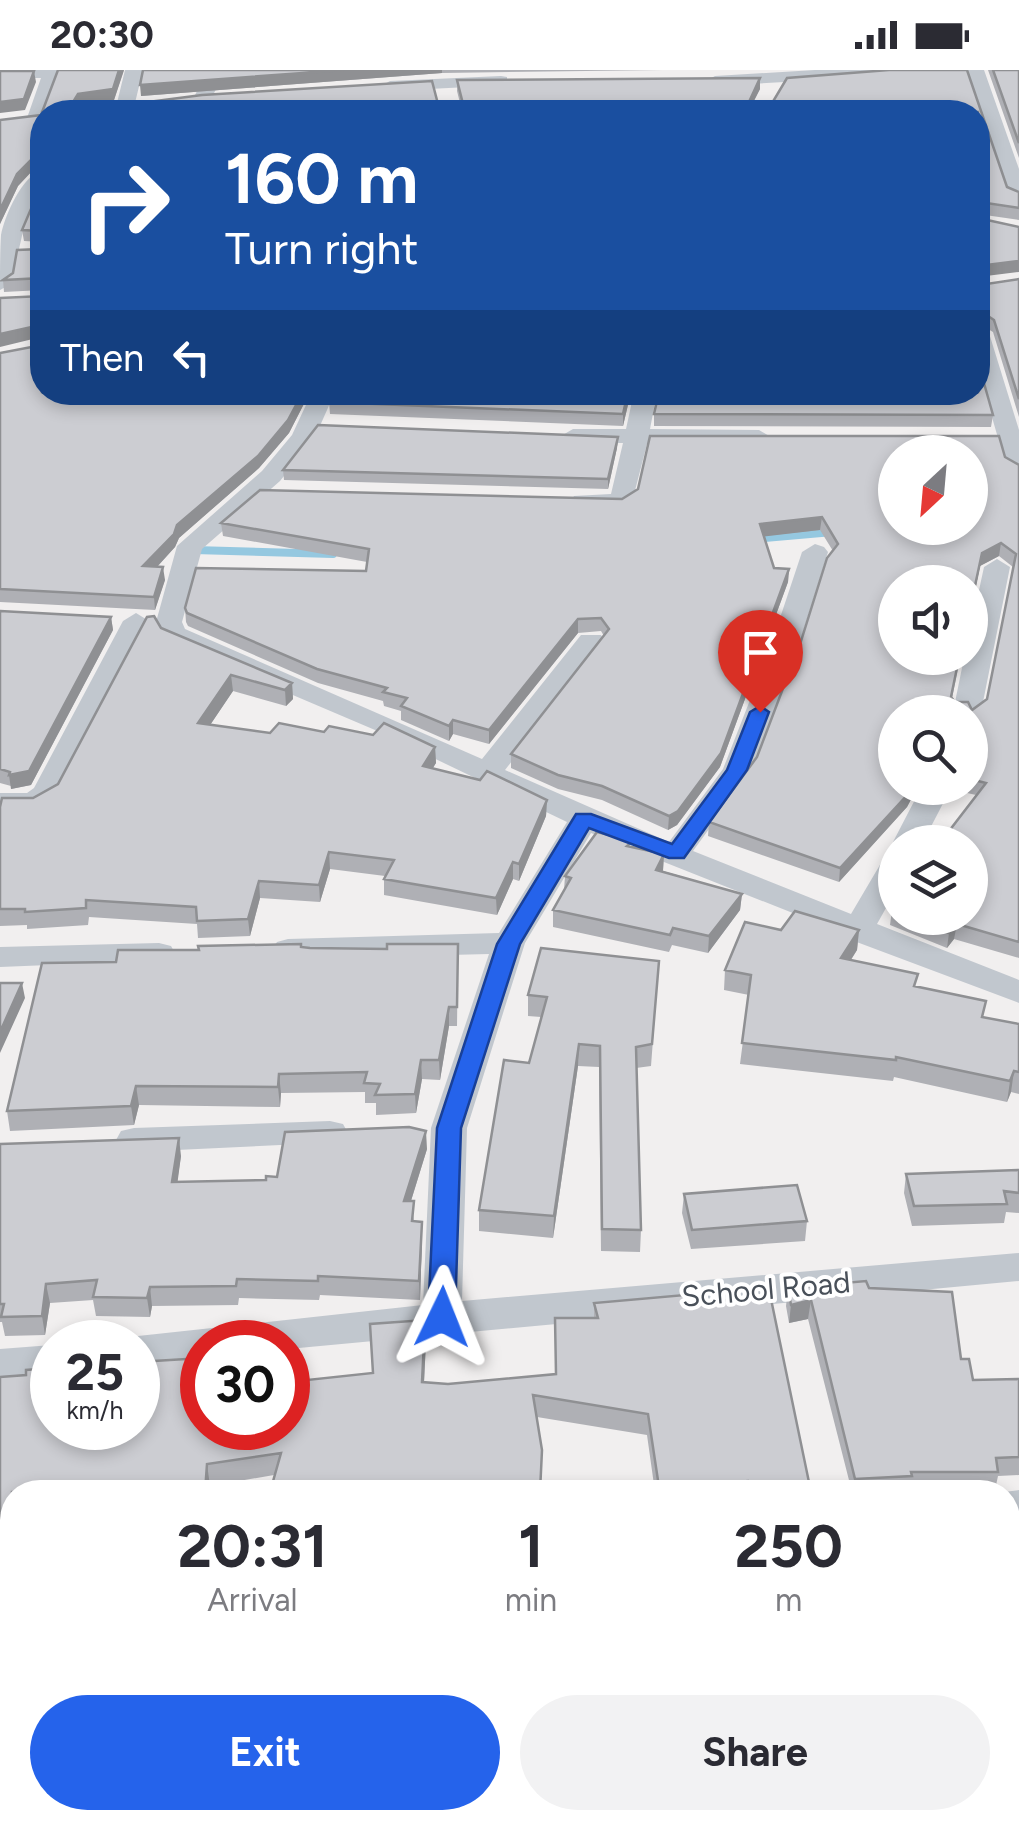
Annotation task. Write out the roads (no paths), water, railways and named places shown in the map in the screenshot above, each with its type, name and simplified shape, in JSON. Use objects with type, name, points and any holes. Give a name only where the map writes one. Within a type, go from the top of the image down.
[{"type":"street","points":[[128,100],[134,70]]},
{"type":"street","points":[[204,100],[217,70]]},
{"type":"street","points":[[394,70],[376,86],[444,90],[513,81]]},
{"type":"street","points":[[687,81],[727,76],[774,88],[857,72],[909,70]]},
{"type":"street","points":[[974,70],[980,100]]},
{"type":"street","points":[[0,73],[52,71],[40,100]]},
{"type":"street","points":[[990,143],[1019,196]]},
{"type":"street","points":[[5,296],[30,207]]},
{"type":"street","points":[[990,382],[1019,379]]},
{"type":"street","points":[[990,401],[1000,438],[1019,469]]},
{"type":"street","points":[[322,405],[319,425],[303,437],[258,491],[188,552],[168,622],[174,634],[368,716],[584,819],[857,931],[1019,992]]},
{"type":"street","points":[[566,501],[622,501],[642,405]]},
{"type":"street","points":[[540,435],[782,437]]},
{"type":"street","points":[[258,491],[297,493]]},
{"type":"street","points":[[676,854],[737,770],[814,561]]},
{"type":"street","points":[[971,695],[997,567]]},
{"type":"street","points":[[97,618],[168,622]]},
{"type":"street","points":[[6,812],[46,793],[136,621]]},
{"type":"street","points":[[487,773],[592,640]]},
{"type":"street","points":[[442,1317],[449,1128],[509,944],[584,819]]},
{"type":"street","points":[[857,931],[878,895]]},
{"type":"street","points":[[254,950],[509,944]]},
{"type":"street","points":[[0,957],[196,952]]},
{"type":"street","points":[[410,1130],[449,1128]]},
{"type":"street","points":[[104,1141],[372,1131]]},
{"type":"street","name":"School Road","points":[[310,1332],[1019,1267]]},
{"type":"street","points":[[0,1364],[30,1362]]},
{"type":"waterway","points":[[753,539],[833,532]]},
{"type":"waterway","points":[[194,550],[333,554]]}]
